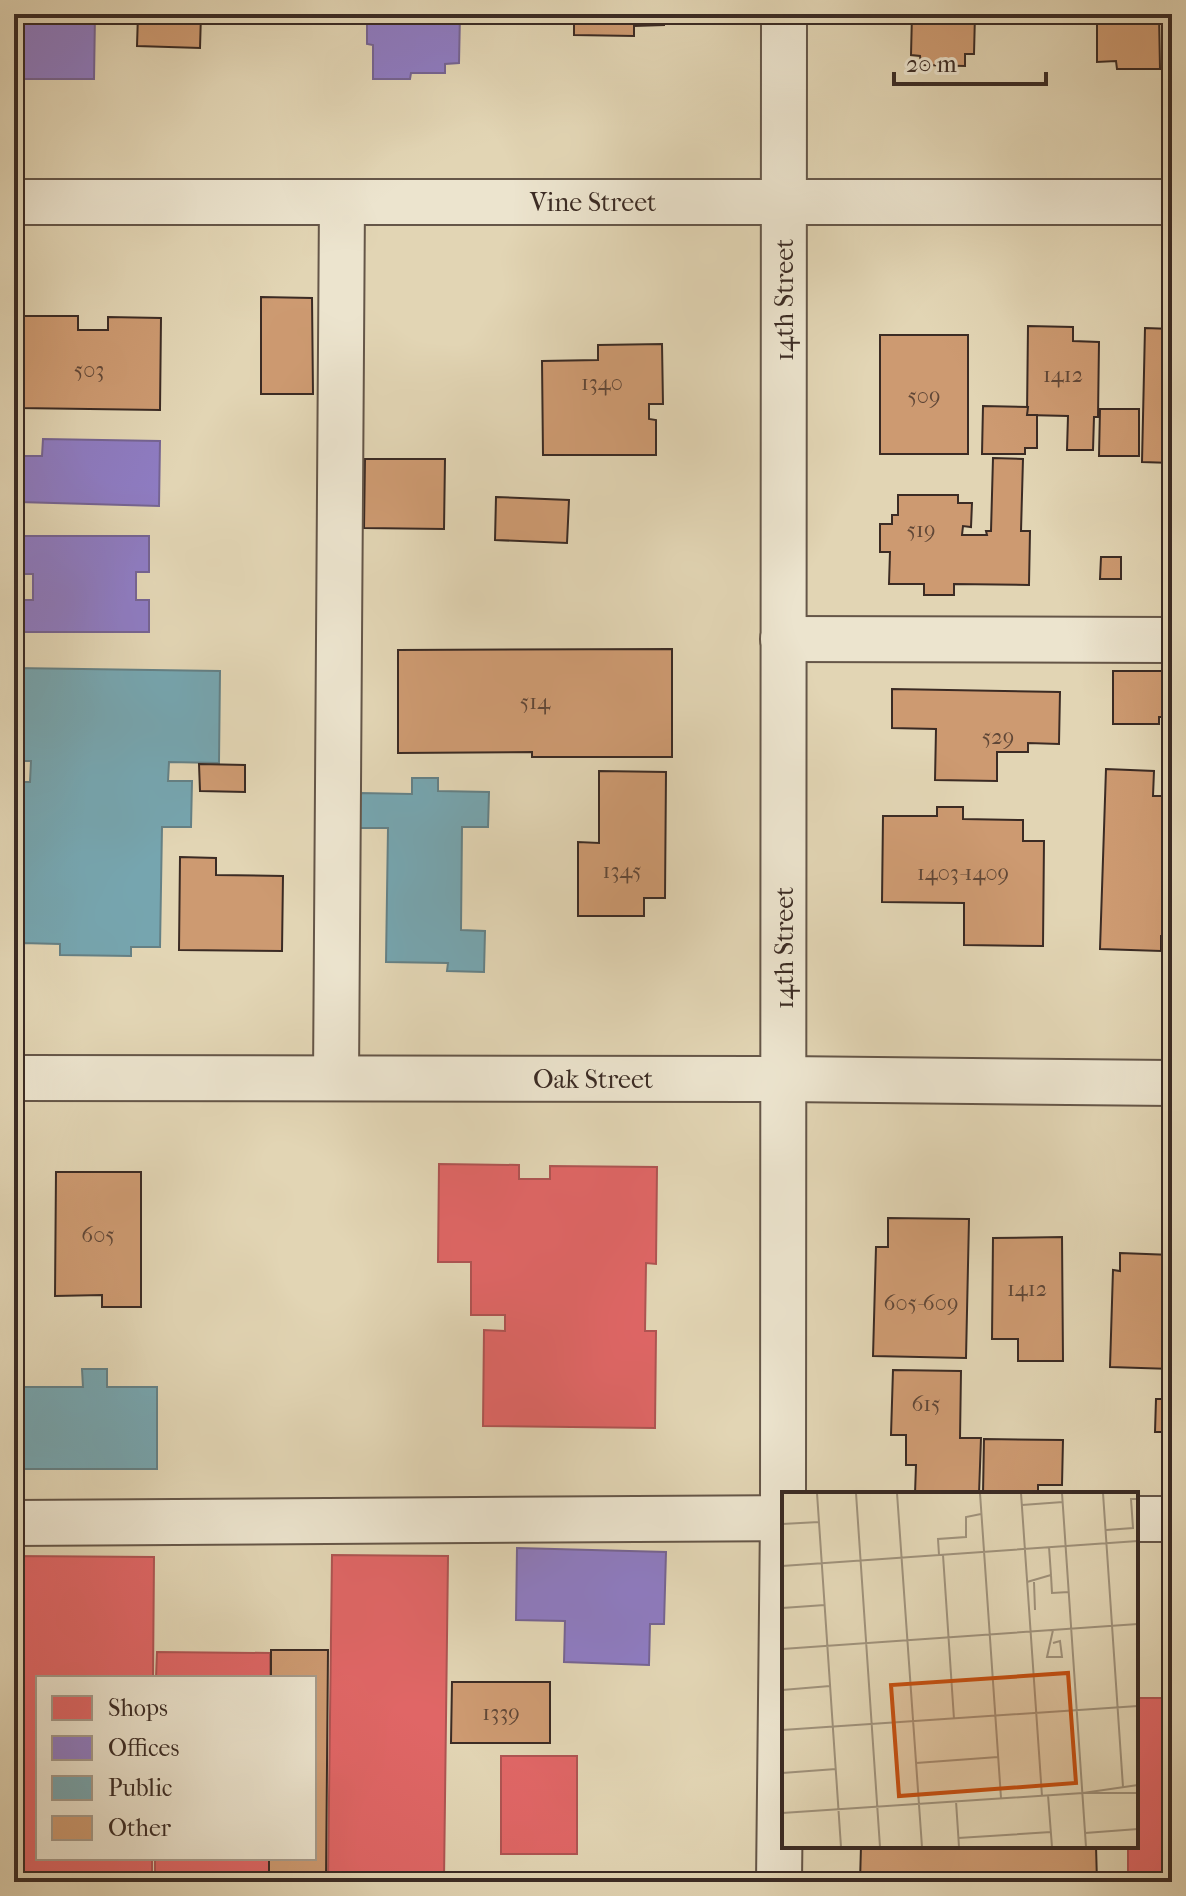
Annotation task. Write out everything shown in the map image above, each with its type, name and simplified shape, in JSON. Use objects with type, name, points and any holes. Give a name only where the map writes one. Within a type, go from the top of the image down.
[{"type":"street","name":"14th Street","points":[[783,1492],[784,14]]},
{"type":"street","name":"Vine Street","points":[[14,202],[1172,202]]},
{"type":"street","points":[[336,1078],[342,202]]},
{"type":"street","points":[[783,639],[1172,640]]},
{"type":"street","name":"Oak Street","points":[[14,1078],[1172,1083]]},
{"type":"street","points":[[14,1523],[782,1518]]},
{"type":"street","points":[[1138,1519],[1172,1519]]},
{"type":"street","name":"14th Street","points":[[779,1882],[782,1609]]},
{"type":"building: Shops","points":[[439,1164],[519,1165],[519,1179],[550,1179],[550,1166],[657,1167],[656,1264],[646,1263],[645,1331],[656,1331],[655,1428],[483,1426],[484,1330],[505,1331],[505,1315],[471,1315],[471,1262],[438,1262]]},
{"type":"building: Shops","points":[[332,1555],[448,1556],[444,1880],[328,1879]]},
{"type":"building: Shops","points":[[14,1556],[154,1557],[153,1676],[36,1676],[36,1860],[152,1860],[152,1882],[14,1882]]},
{"type":"building: Shops","points":[[157,1652],[270,1653],[270,1676],[156,1676]]},
{"type":"building: Shops","points":[[1138,1698],[1172,1698],[1172,1880],[1128,1880],[1128,1848],[1138,1848]]},
{"type":"building: Shops","points":[[501,1756],[577,1756],[577,1854],[501,1854]]},
{"type":"building: Shops","points":[[155,1860],[269,1860],[269,1882],[155,1882]]},
{"type":"building: Offices","points":[[14,14],[95,14],[94,79],[14,79]]},
{"type":"building: Offices","points":[[367,14],[460,14],[459,63],[445,64],[445,73],[411,73],[410,79],[373,79],[373,45],[367,44]]},
{"type":"building: Offices","points":[[43,439],[160,441],[159,506],[19,502],[20,456],[42,456]]},
{"type":"building: Offices","points":[[21,536],[149,536],[149,572],[136,572],[136,600],[149,600],[149,632],[19,632],[19,600],[33,600],[33,574],[21,574]]},
{"type":"building: Offices","points":[[517,1548],[666,1552],[664,1624],[650,1624],[649,1665],[564,1662],[565,1621],[516,1620]]},
{"type":"building: Public","points":[[14,668],[220,671],[219,763],[169,762],[168,781],[192,781],[191,827],[162,827],[160,947],[131,947],[131,956],[60,955],[60,944],[22,943],[21,956],[14,955],[14,782],[30,782],[31,761],[14,761]]},
{"type":"building: Public","points":[[412,778],[438,778],[438,791],[489,792],[488,827],[462,827],[461,930],[485,931],[484,972],[447,971],[448,963],[386,962],[388,828],[359,828],[360,793],[412,794]]},
{"type":"building: Public","points":[[82,1369],[107,1369],[107,1387],[157,1387],[157,1469],[14,1469],[14,1387],[83,1387]]},
{"type":"building: Other","points":[[138,14],[201,14],[200,48],[137,46]]},
{"type":"building: Other","points":[[574,14],[664,14],[664,25],[634,26],[634,36],[574,35]]},
{"type":"building: Other","points":[[912,14],[975,14],[974,54],[965,54],[965,66],[921,65],[920,56],[911,55]]},
{"type":"building: Other","points":[[1097,14],[1159,14],[1160,69],[1117,69],[1116,61],[1097,62]]},
{"type":"building: Other","points":[[261,297],[312,298],[313,394],[261,394]]},
{"type":"building: Other","points":[[19,316],[78,316],[78,330],[108,330],[108,317],[161,318],[160,410],[18,408]]},
{"type":"building: Other","points":[[1028,326],[1073,327],[1073,341],[1099,342],[1098,417],[1094,417],[1093,450],[1067,450],[1068,416],[1027,415]]},
{"type":"building: Other","points":[[1145,328],[1172,329],[1172,463],[1142,462]]},
{"type":"building: Other","points":[[880,335],[968,335],[968,454],[880,454]]},
{"type":"building: Other","points":[[662,344],[663,404],[649,404],[649,419],[656,420],[656,455],[543,455],[542,361],[598,360],[598,345]]},
{"type":"building: Other","points":[[983,406],[1028,407],[1027,415],[1037,415],[1037,448],[1025,448],[1025,454],[982,454]]},
{"type":"building: Other","points":[[1100,409],[1139,409],[1139,456],[1099,456]]},
{"type":"building: Other","points":[[993,458],[1023,459],[1021,531],[1030,531],[1029,585],[954,584],[954,595],[924,595],[924,584],[889,584],[890,552],[880,552],[880,524],[892,524],[892,515],[898,515],[898,495],[958,495],[958,503],[972,503],[971,527],[963,526],[962,535],[987,535],[986,531],[991,531]]},
{"type":"building: Other","points":[[365,459],[445,459],[444,529],[364,528]]},
{"type":"building: Other","points":[[496,497],[569,500],[567,543],[495,540]]},
{"type":"building: Other","points":[[1101,557],[1121,557],[1121,579],[1100,579]]},
{"type":"building: Other","points":[[672,649],[672,757],[532,757],[532,752],[398,753],[398,650]]},
{"type":"building: Other","points":[[1113,671],[1164,671],[1164,717],[1159,717],[1159,724],[1113,724]]},
{"type":"building: Other","points":[[1168,672],[1172,672],[1172,723],[1167,723]]},
{"type":"building: Other","points":[[892,689],[1060,692],[1059,744],[1028,743],[1028,752],[997,752],[997,781],[935,780],[936,729],[892,728]]},
{"type":"building: Other","points":[[199,764],[245,765],[245,792],[200,791]]},
{"type":"building: Other","points":[[1106,769],[1154,771],[1153,796],[1172,796],[1172,937],[1161,936],[1161,951],[1100,949]]},
{"type":"building: Other","points":[[599,771],[666,772],[665,898],[644,898],[644,916],[578,916],[578,842],[599,843]]},
{"type":"building: Other","points":[[937,807],[963,807],[963,819],[1023,820],[1023,841],[1044,841],[1043,946],[964,945],[964,903],[882,902],[883,816],[937,816]]},
{"type":"building: Other","points":[[180,857],[216,858],[216,875],[283,876],[282,951],[179,950]]},
{"type":"building: Other","points":[[56,1172],[141,1172],[141,1307],[102,1307],[102,1295],[55,1296]]},
{"type":"building: Other","points":[[888,1218],[969,1219],[966,1358],[873,1356],[876,1247],[888,1247]]},
{"type":"building: Other","points":[[1062,1237],[1063,1361],[1018,1361],[1018,1339],[992,1339],[993,1238]]},
{"type":"building: Other","points":[[1120,1253],[1172,1255],[1172,1369],[1110,1367],[1113,1270],[1120,1271]]},
{"type":"building: Other","points":[[893,1370],[961,1371],[960,1438],[981,1438],[979,1492],[915,1492],[916,1465],[906,1465],[906,1435],[891,1435]]},
{"type":"building: Other","points":[[1156,1399],[1172,1399],[1172,1432],[1155,1432]]},
{"type":"building: Other","points":[[984,1439],[1063,1440],[1062,1485],[1038,1485],[1038,1492],[983,1492]]},
{"type":"building: Other","points":[[271,1650],[328,1650],[326,1882],[269,1882],[269,1860],[316,1860],[316,1676],[271,1676]]},
{"type":"building: Other","points":[[452,1682],[550,1682],[550,1743],[451,1743]]},
{"type":"building: Other","points":[[861,1848],[1096,1848],[1097,1882],[860,1882]]}]
